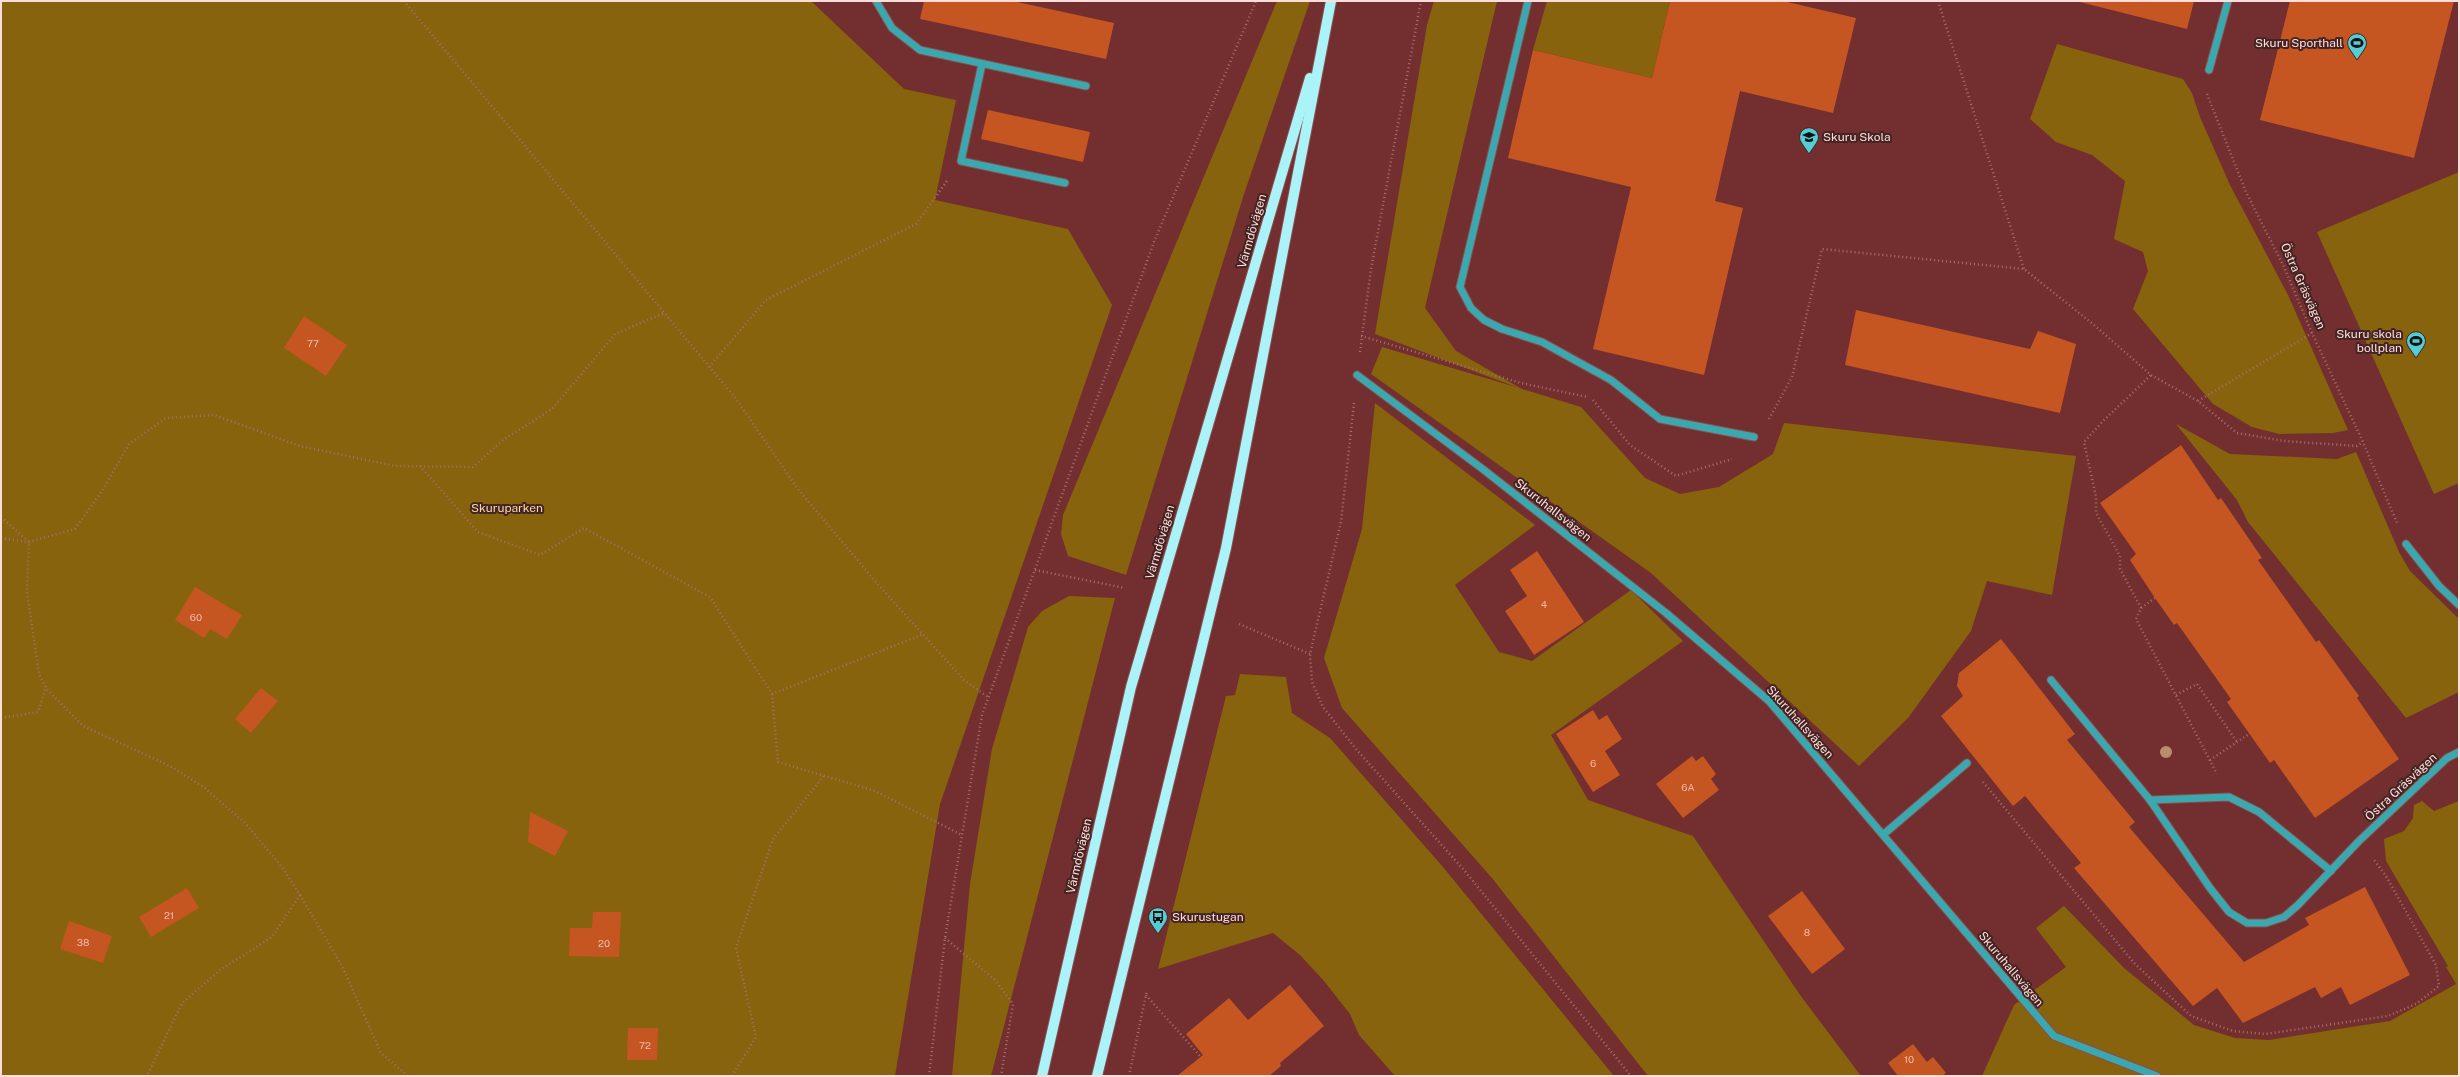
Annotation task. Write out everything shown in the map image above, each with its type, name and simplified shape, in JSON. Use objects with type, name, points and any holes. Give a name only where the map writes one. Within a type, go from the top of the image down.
[{"type":"main road","name":"Värmdövägen","points":[[1097,1076],[1226,548],[1331,1]]},
{"type":"main road","name":"Värmdövägen","points":[[1042,1076],[1131,687],[1327,21]]},
{"type":"street","points":[[876,1],[892,28],[920,50],[1086,86]]},
{"type":"street","points":[[1528,1],[1460,287],[1471,308],[1484,320],[1502,329],[1542,342],[1611,380],[1660,418],[1754,437]]},
{"type":"street","points":[[2209,70],[2228,1]]},
{"type":"street","points":[[982,64],[961,161],[1065,183]]},
{"type":"street","name":"Skuruhallsvägen","points":[[1357,375],[1484,470],[1653,603],[1769,701],[1884,834],[2054,1036],[2157,1076]]},
{"type":"street","points":[[2406,544],[2434,580],[2459,605]]},
{"type":"street","name":"Östra Gräsvägen","points":[[2050,680],[2150,800],[2210,888],[2229,912],[2248,923],[2266,923],[2284,917],[2360,841],[2447,758],[2459,752]]},
{"type":"street","points":[[1884,834],[1967,763]]},
{"type":"street","points":[[2150,800],[2229,797],[2259,812],[2331,871]]},
{"type":"path","points":[[404,1],[737,400],[797,488],[875,581],[964,680],[988,697]]},
{"type":"path","points":[[929,1076],[945,938],[982,715],[1154,242],[1256,1]]},
{"type":"path","points":[[1421,1],[1370,269],[1341,522],[1310,654],[1312,682],[1323,707],[1356,749],[1464,870],[1631,1076]]},
{"type":"path","points":[[1938,1],[2024,269]]},
{"type":"path","name":"Östra Gräsvägen","points":[[2209,70],[2207,95],[2221,132],[2246,192],[2284,267],[2312,333],[2364,442],[2406,544]]},
{"type":"path","points":[[709,367],[766,300],[916,224],[961,161]]},
{"type":"path","points":[[1362,336],[1521,383],[1592,398],[1630,445],[1676,476],[1735,458],[1769,418],[1792,378],[1822,249],[2024,269],[2094,325],[2151,375],[2198,401],[2237,433],[2284,441],[2357,446],[2364,442]]},
{"type":"path","points":[[1,538],[29,542],[75,529],[102,491],[129,444],[166,418],[214,415],[300,446],[395,466],[473,467],[503,440],[552,409],[615,334],[664,313]]},
{"type":"path","points":[[2198,401],[2312,333]]},
{"type":"path","points":[[2141,608],[2120,569],[2120,556],[2096,513],[2096,497],[2084,442],[2104,420],[2151,375]]},
{"type":"path","points":[[420,466],[478,532],[540,554],[584,528],[710,597],[772,694],[778,762],[875,791],[962,835]]},
{"type":"path","points":[[1,517],[29,542]]},
{"type":"path","points":[[29,542],[27,592],[39,674],[46,688],[83,726],[170,766],[205,788],[246,824],[282,867],[300,894],[342,966],[381,1053],[408,1076]]},
{"type":"path","points":[[1035,570],[1125,588]]},
{"type":"path","points":[[2155,598],[2141,608],[2136,619],[2229,797]]},
{"type":"path","points":[[1239,624],[1310,654]]},
{"type":"path","points":[[772,694],[924,634]]},
{"type":"path","points":[[2176,695],[2197,684],[2237,742]]},
{"type":"path","points":[[1,718],[38,712],[46,688]]},
{"type":"path","points":[[2210,760],[2249,734]]},
{"type":"path","points":[[732,1076],[756,1037],[736,948],[773,839],[824,776]]},
{"type":"path","points":[[147,1076],[182,1003],[220,970],[272,937],[300,894]]},
{"type":"path","points":[[945,938],[995,980],[1013,1004],[1001,1076]]},
{"type":"path","points":[[1146,994],[1200,1056]]},
{"type":"green space","name":"Skuruparken","points":[[1,1],[811,1],[904,89],[956,100],[935,200],[1068,229],[1112,305],[940,804],[895,1076],[1,1076]]},
{"type":"green space","points":[[1277,1],[1310,1],[1244,194],[1126,575],[1068,556],[1061,534],[1063,515]]},
{"type":"green space","points":[[1434,1],[1497,1],[1425,308],[1456,351],[1520,388],[1375,334],[1427,25]]},
{"type":"green space","points":[[1547,1],[1670,1],[1652,78],[1533,50]]},
{"type":"green space","points":[[2057,44],[2183,79],[2192,93],[2200,117],[2230,185],[2288,295],[2348,430],[2333,433],[2279,434],[2252,427],[2213,404],[2133,309],[2148,271],[2143,252],[2114,239],[2125,181],[2092,155],[2056,142],[2030,119]]},
{"type":"green space","name":"Skuru skola bollplan","points":[[2459,172],[2459,483],[2434,494],[2317,232]]},
{"type":"green space","points":[[1382,347],[1581,407],[1645,478],[1680,494],[1719,487],[1773,454],[1784,423],[2076,456],[2052,595],[1987,581],[1971,631],[1908,718],[1859,766],[1651,573],[1371,374]]},
{"type":"green space","points":[[1375,403],[1535,525],[1455,585],[1499,652],[1532,661],[1631,590],[1683,641],[1551,735],[1588,800],[1693,836],[1800,995],[1861,1076],[1648,1076],[1492,878],[1342,708],[1324,658],[1362,529]]},
{"type":"green space","points":[[2176,424],[2230,454],[2337,459],[2356,452],[2399,552],[2410,571],[2459,619],[2459,692],[2406,718],[2248,522],[2237,500]]},
{"type":"green space","points":[[1069,596],[1115,598],[991,1076],[952,1076],[970,884],[992,749],[1028,627],[1042,611]]},
{"type":"green space","points":[[1240,674],[1286,677],[1292,713],[1330,738],[1443,867],[1614,1076],[1395,1076],[1359,1035],[1350,1014],[1324,981],[1300,955],[1273,933],[1158,969],[1226,696],[1235,695]]},
{"type":"green space","points":[[2422,801],[2434,811],[2459,801],[2459,1076],[1982,1076],[2014,1005],[2066,967],[2036,928],[2064,906],[2124,968],[2194,1025],[2235,1038],[2269,1040],[2390,1021],[2456,984],[2446,967],[2448,966],[2386,861],[2384,839],[2404,831],[2413,818],[2414,805]]},
{"type":"building","points":[[924,1],[1013,1],[1114,23],[1106,59],[920,19]]},
{"type":"building","points":[[1670,1],[1783,1],[1856,18],[1833,113],[1740,91],[1715,201],[1743,208],[1704,375],[1593,349],[1631,187],[1508,158],[1533,50],[1652,78]]},
{"type":"building","points":[[2076,1],[2194,1],[2187,29]]},
{"type":"building","name":"Skuru Sporthall","points":[[2290,1],[2454,1],[2414,158],[2260,120]]},
{"type":"building","points":[[988,110],[1090,132],[1083,162],[981,139]]},
{"type":"building","points":[[1856,310],[2030,349],[2038,331],[2076,344],[2060,413],[1845,365]]},
{"type":"building","points":[[304,316],[347,345],[326,376],[284,348]]},
{"type":"building","points":[[2181,445],[2218,500],[2221,498],[2262,558],[2258,560],[2316,642],[2319,640],[2359,696],[2357,698],[2399,759],[2315,818],[2274,760],[2270,763],[2227,702],[2231,699],[2177,623],[2174,625],[2155,598],[2130,560],[2136,554],[2100,503]]},
{"type":"building","points":[[1537,551],[1584,622],[1534,655],[1505,611],[1527,596],[1510,570]]},
{"type":"building","points":[[195,587],[242,615],[227,639],[210,629],[204,638],[175,620]]},
{"type":"building","points":[[2001,639],[2075,734],[2067,740],[2135,822],[2129,827],[2244,962],[2309,925],[2305,918],[2365,887],[2410,975],[2350,1005],[2341,987],[2321,998],[2315,987],[2243,1023],[2217,988],[2193,1006],[2074,868],[2081,863],[2025,796],[2013,806],[1941,716],[1963,696],[1957,686],[1959,673]]},
{"type":"building","points":[[261,688],[278,701],[251,733],[235,719]]},
{"type":"building","points":[[1593,710],[1599,720],[1607,715],[1622,739],[1605,751],[1620,775],[1593,792],[1556,734]]},
{"type":"building","points":[[1692,756],[1696,761],[1703,756],[1716,774],[1711,779],[1719,790],[1683,818],[1656,784]]},
{"type":"building","points":[[530,812],[568,831],[555,856],[528,842]]},
{"type":"building","points":[[187,888],[199,908],[151,937],[139,917]]},
{"type":"building","points":[[1802,891],[1845,949],[1812,974],[1768,916]]},
{"type":"building","points":[[593,912],[621,912],[619,957],[569,956],[570,928],[592,928]]},
{"type":"building","points":[[69,921],[112,936],[103,963],[60,949]]},
{"type":"building","points":[[1290,985],[1324,1026],[1280,1063],[1281,1066],[1269,1076],[1177,1076],[1203,1055],[1186,1034],[1229,998],[1248,1020]]},
{"type":"building","points":[[628,1028],[658,1028],[657,1060],[627,1060]]},
{"type":"building","points":[[1913,1044],[1927,1062],[1933,1057],[1946,1073],[1942,1076],[1898,1076],[1888,1063]]},
{"type":"place","name":"Skuru Sporthall","points":[[2357,60]]},
{"type":"place","name":"Skuru Skola","points":[[1809,154]]},
{"type":"place","name":"Skuru skola bollplan","points":[[2416,358]]},
{"type":"place","name":"Skurustugan","points":[[1158,934]]}]
